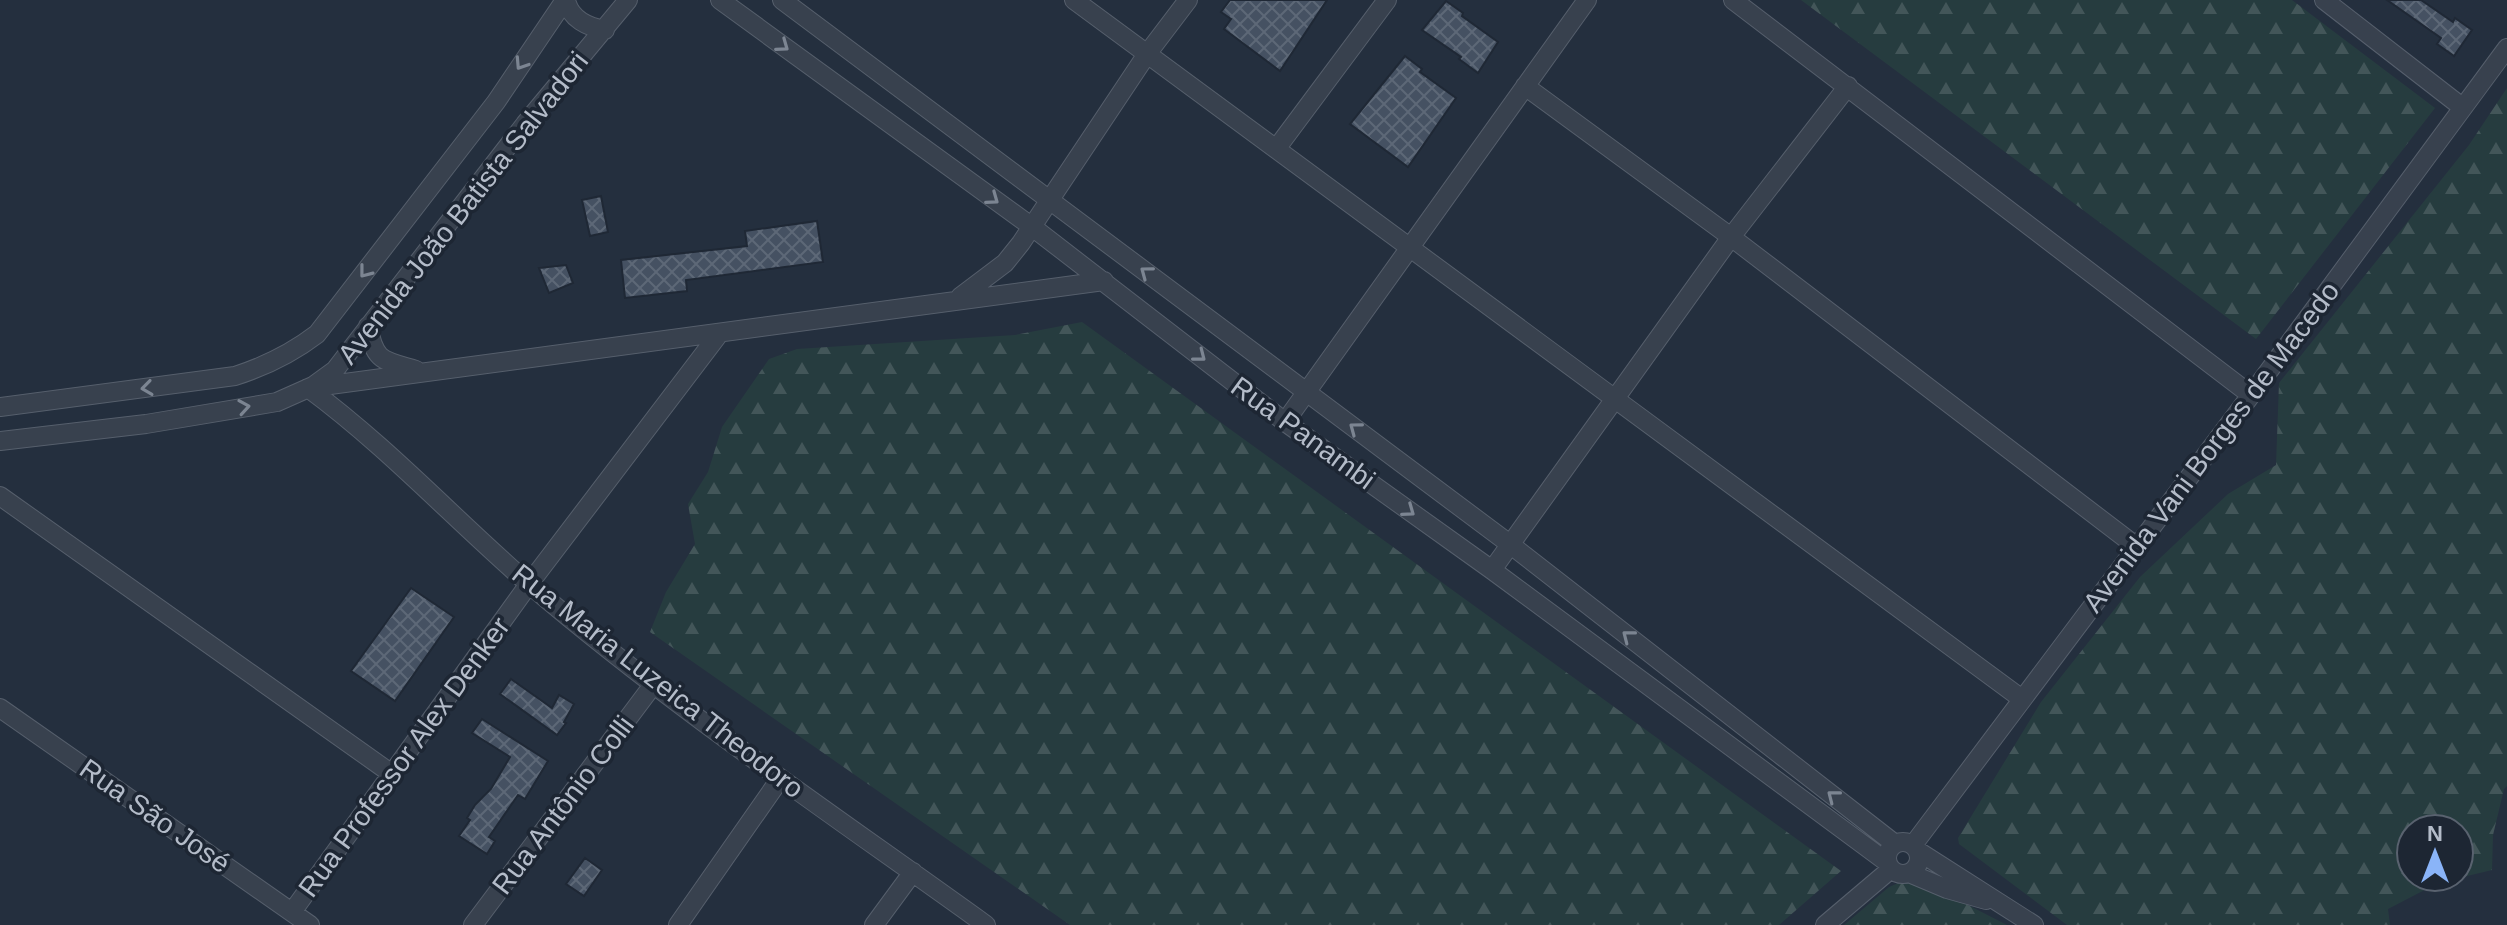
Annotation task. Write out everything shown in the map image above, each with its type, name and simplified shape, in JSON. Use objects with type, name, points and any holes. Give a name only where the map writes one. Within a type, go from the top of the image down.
[{"type":"street","points":[[566,0],[575,16],[586,25],[605,30]]},
{"type":"street","name":"Avenida João Batista Salvadori","points":[[0,407],[235,376],[272,364],[297,349],[317,334],[496,102],[566,0]]},
{"type":"street","name":"Avenida João Batista Salvadori","points":[[0,441],[146,424],[277,402],[308,388],[335,370],[525,124],[628,0]]},
{"type":"street","name":"Rua Panambi","points":[[720,0],[1031,226],[1285,422],[1492,570],[1896,869],[1947,889],[2005,905]]},
{"type":"street","name":"Rua Panambi","points":[[782,0],[1307,391],[1909,847],[2034,925]]},
{"type":"street","points":[[1074,0],[2022,699]]},
{"type":"street","points":[[956,300],[1005,263],[1147,54],[1188,0]]},
{"type":"street","points":[[1276,149],[1387,0]]},
{"type":"street","points":[[1285,422],[1587,0]]},
{"type":"street","points":[[1733,0],[2251,395]]},
{"type":"street","points":[[2324,0],[2462,107]]},
{"type":"street","name":"Avenida Vani Borges de Macedo","points":[[1909,847],[2251,395],[2507,48]]},
{"type":"street","points":[[1525,86],[1731,237],[2137,547]]},
{"type":"street","points":[[1492,570],[1617,400],[1731,237],[1848,86]]},
{"type":"street","points":[[308,388],[1104,281]]},
{"type":"street","points":[[368,326],[373,350],[386,362],[423,371]]},
{"type":"street","name":"Rua Professor Alex Denker","points":[[292,912],[529,584],[719,334]]},
{"type":"street","name":"Rua Maria Luzeica Theodoro","points":[[308,388],[348,417],[529,584],[653,685],[986,925]]},
{"type":"street","points":[[0,496],[392,774]]},
{"type":"street","name":"Rua Antônio Colli","points":[[473,925],[653,685]]},
{"type":"street","name":"Rua São José","points":[[0,708],[310,925]]},
{"type":"street","points":[[678,925],[780,779]]},
{"type":"street","points":[[1825,925],[1896,869],[1920,862],[1909,847],[1888,852],[1896,869]]},
{"type":"street","points":[[874,925],[913,872]]},
{"type":"green space","points":[[1801,0],[2292,0],[2435,108],[2256,339]]},
{"type":"green space","points":[[2507,88],[2507,786],[2493,835],[2492,870],[2475,874],[2475,813],[2395,813],[2395,893],[2419,893],[2388,909],[2390,925],[2067,925],[1959,844],[1958,838],[2041,702],[2140,577],[2228,494],[2276,465],[2279,383],[2469,145]]},
{"type":"green space","points":[[1082,322],[1841,871],[1779,925],[1070,925],[650,632],[666,592],[695,544],[688,504],[708,472],[722,427],[769,359],[797,349],[1015,335]]},
{"type":"green space","points":[[1903,881],[1966,904],[2007,925],[1844,925],[1889,887]]},
{"type":"building","points":[[1230,0],[1327,0],[1280,71],[1224,29],[1231,19],[1221,12]]},
{"type":"building","points":[[2387,0],[2421,0],[2453,22],[2455,18],[2472,30],[2454,56],[2437,44],[2441,38]]},
{"type":"building","points":[[1446,1],[1498,42],[1478,73],[1422,30]]},
{"type":"building","points":[[1405,56],[1422,69],[1420,72],[1456,98],[1408,167],[1350,124]]},
{"type":"building","points":[[601,196],[608,232],[590,236],[582,200]]},
{"type":"building","points":[[817,221],[823,262],[686,280],[687,291],[625,298],[621,260],[747,246],[745,231]]},
{"type":"building","points":[[566,265],[573,283],[549,293],[539,268]]},
{"type":"building","points":[[411,588],[454,617],[395,701],[351,671]]},
{"type":"building","points":[[511,679],[552,708],[559,695],[574,704],[557,735],[500,694]]},
{"type":"building","points":[[482,719],[548,761],[525,799],[518,795],[489,837],[495,841],[487,854],[459,836],[470,820],[467,818],[475,805],[491,789],[510,757],[472,733]]},
{"type":"building","points":[[585,858],[602,870],[584,896],[566,884]]}]
